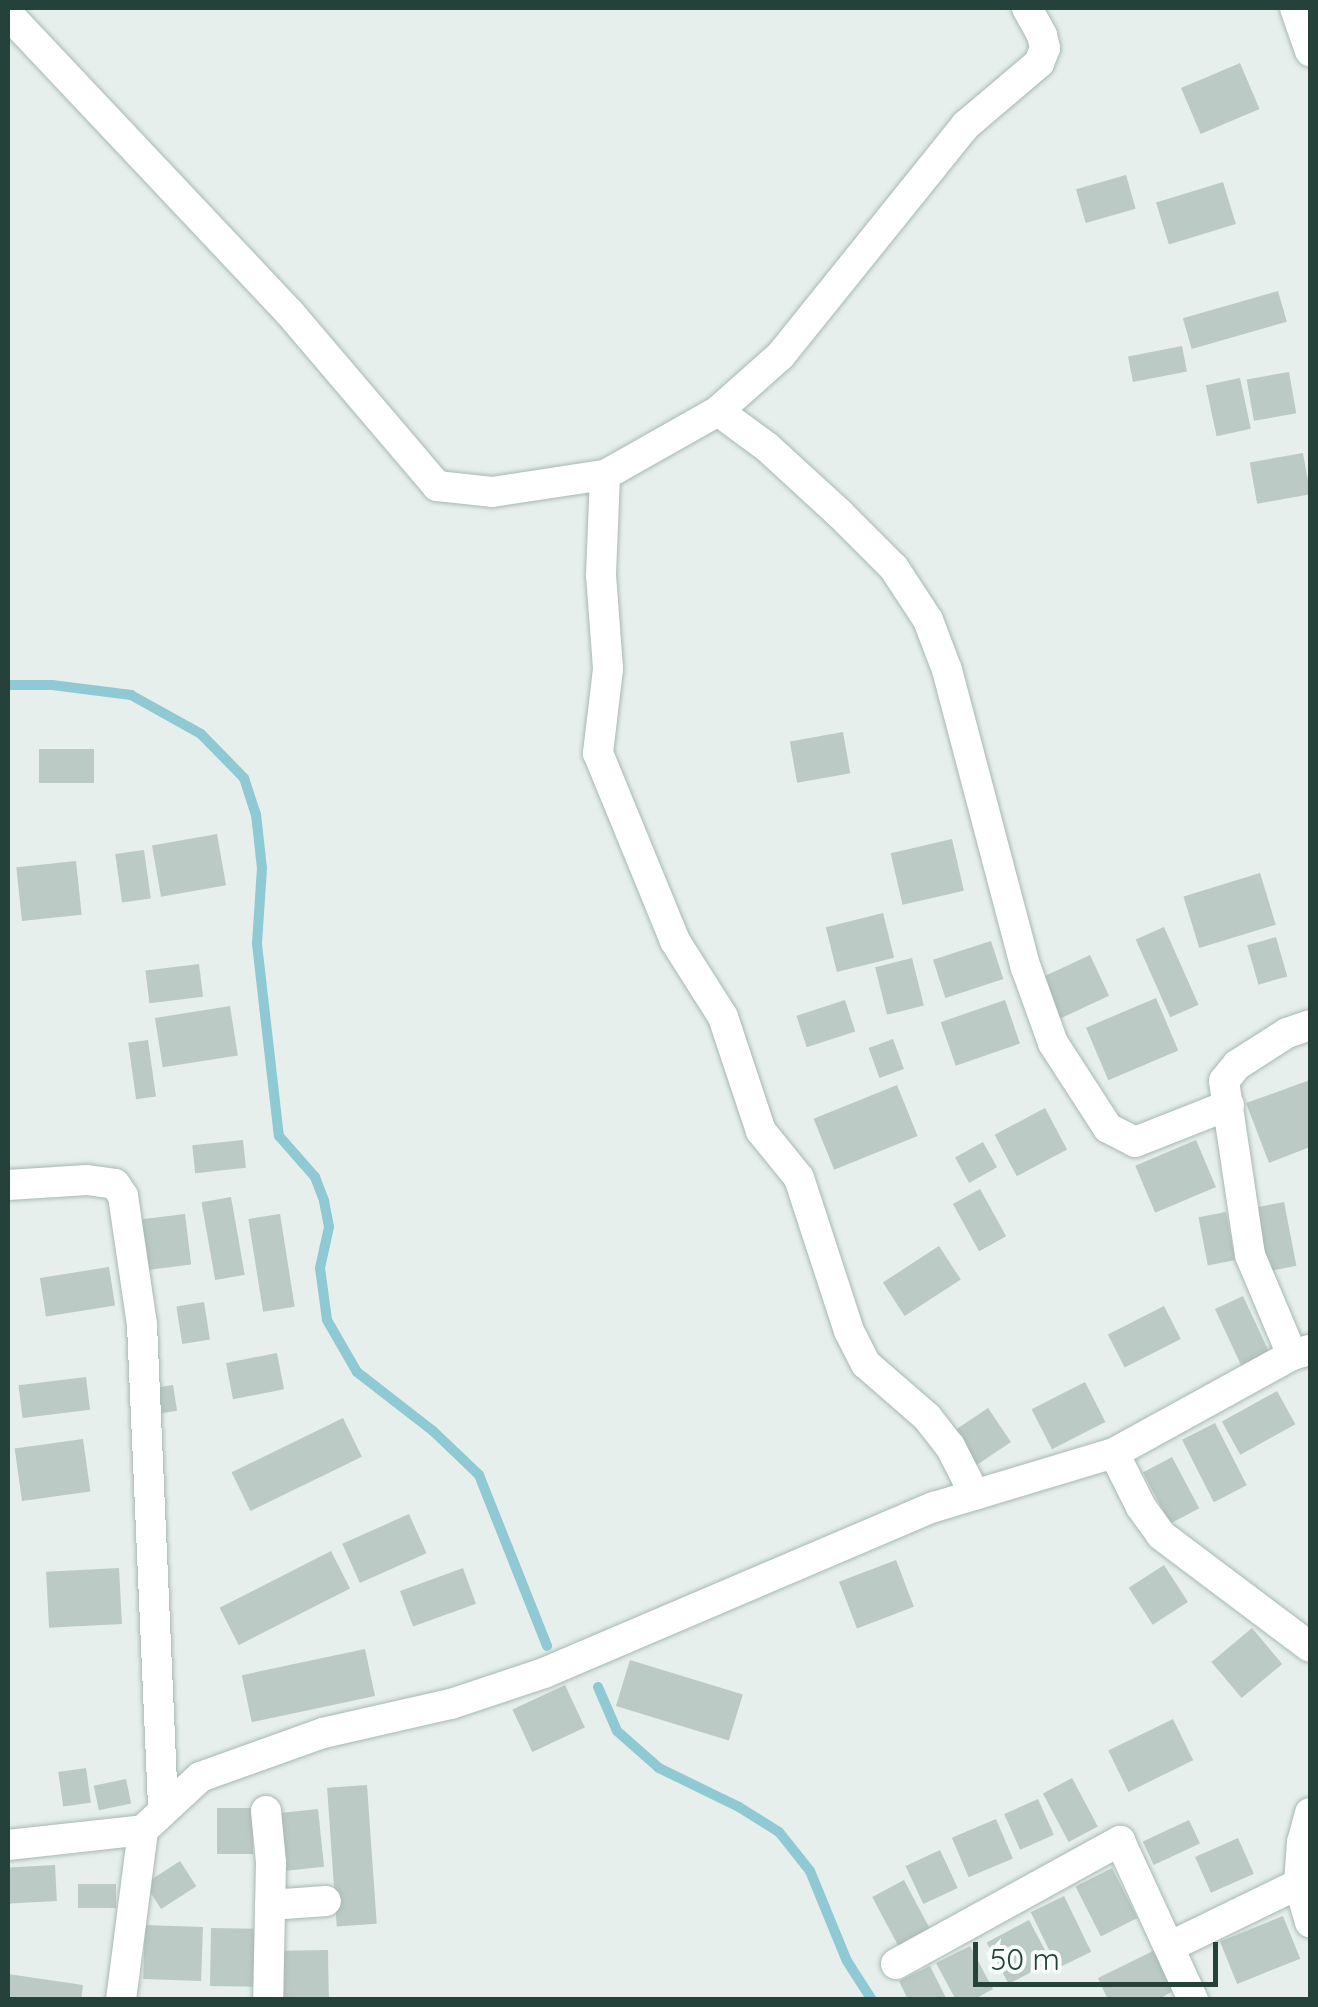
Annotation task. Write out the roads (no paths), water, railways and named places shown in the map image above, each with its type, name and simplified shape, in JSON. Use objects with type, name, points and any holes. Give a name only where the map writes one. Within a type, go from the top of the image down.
[{"type":"street","points":[[8,14],[288,312],[436,486],[492,492],[605,475],[718,411],[781,355],[966,125],[1039,62],[1045,48],[1027,8]]},
{"type":"street","points":[[1295,8],[1310,51]]},
{"type":"street","points":[[718,411],[767,447],[840,514],[894,568],[928,620],[947,670],[1026,968],[1053,1043],[1108,1128],[1135,1142],[1229,1105]]},
{"type":"street","points":[[605,475],[601,575],[608,668],[598,753],[676,941],[723,1017],[760,1131],[799,1178],[848,1331],[866,1364],[926,1417],[950,1446],[975,1495]]},
{"type":"street","points":[[8,1846],[153,1820],[200,1777],[323,1733],[451,1704],[544,1673],[934,1508],[1114,1452],[1301,1352],[1250,1255],[1224,1082],[1237,1066],[1288,1033],[1310,1025]]},
{"type":"street","points":[[8,1185],[87,1180],[115,1184],[123,1196],[142,1325],[153,1820],[121,2000]]},
{"type":"street","points":[[1114,1452],[1140,1507],[1161,1536],[1310,1647]]},
{"type":"street","points":[[266,1811],[270,1905],[268,2000]]},
{"type":"street","points":[[1310,1813],[1302,1842],[1299,1884],[1310,1922]]},
{"type":"street","points":[[896,1964],[1120,1841],[1193,2000]]},
{"type":"street","points":[[1169,1948],[1299,1884]]},
{"type":"street","points":[[270,1905],[326,1901]]},
{"type":"waterway","points":[[8,685],[52,685],[131,695],[201,734],[244,778],[256,814],[262,868],[257,944],[279,1136],[315,1177],[324,1201],[329,1227],[320,1268],[327,1320],[357,1372],[433,1431],[479,1475],[547,1646]]},
{"type":"waterway","points":[[598,1687],[617,1731],[659,1768],[739,1807],[779,1832],[810,1871],[847,1961],[872,2000]]}]
